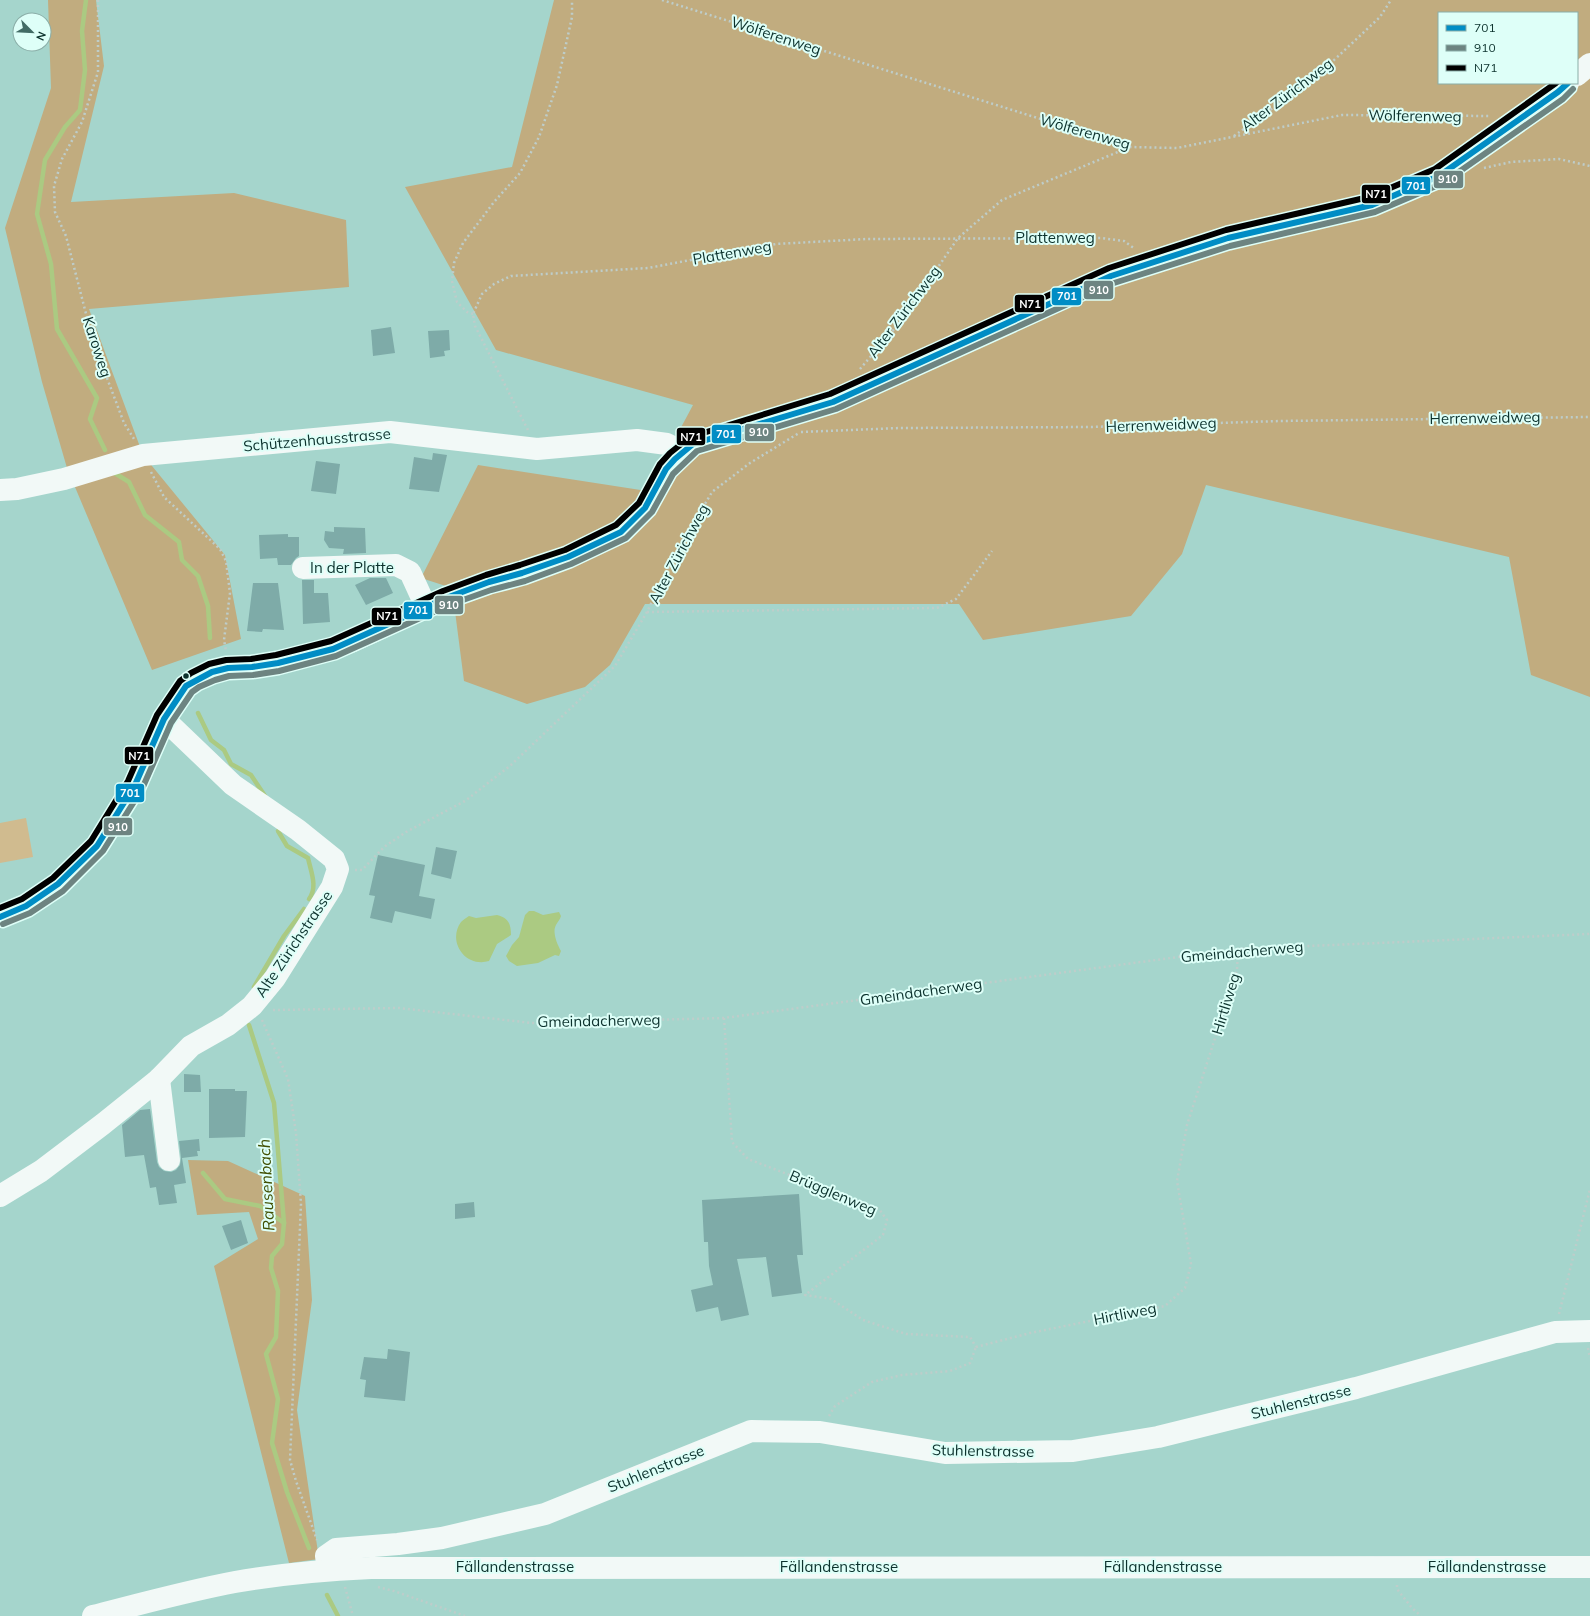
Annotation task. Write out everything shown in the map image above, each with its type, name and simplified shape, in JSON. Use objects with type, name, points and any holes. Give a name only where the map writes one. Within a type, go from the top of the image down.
[{"type":"street","points":[[1578,74],[1590,64]]},
{"type":"street","points":[[0,917],[26,906],[58,884],[97,846],[135,785],[164,719],[177,698],[186,686],[212,672],[228,668],[252,667],[278,663],[334,648],[354,641],[426,607],[490,582],[568,557],[621,532],[644,508],[666,469],[675,459],[693,444],[833,402],[1111,276],[1228,238],[1372,205],[1439,176],[1558,92],[1567,84]]},
{"type":"street","name":"Schützenhausstrasse","points":[[0,490],[17,489],[64,479],[143,455],[390,432],[537,449],[637,440],[667,444],[683,452]]},
{"type":"street","name":"In der Platte","points":[[303,568],[396,565],[410,572],[426,607]]},
{"type":"street","points":[[164,719],[233,786],[298,830],[334,859],[338,869]]},
{"type":"street","name":"Alte Zürichstrasse","points":[[0,1196],[41,1171],[103,1124],[159,1079],[191,1046],[228,1025],[252,1006],[275,978],[316,913],[332,887],[338,869]]},
{"type":"street","points":[[159,1079],[169,1160]]},
{"type":"street","name":"Stuhlenstrasse","points":[[327,1563],[336,1549],[398,1544],[442,1538],[545,1514],[751,1431],[820,1432],[945,1453],[1073,1451],[1181,1432],[1356,1388],[1555,1332],[1590,1331]]},
{"type":"street","name":"Fällandenstrasse","points":[[93,1616],[189,1592],[327,1563],[419,1567],[1590,1567]]},
{"type":"path","name":"Karoweg","points":[[98,0],[98,72],[82,122],[62,159],[54,186],[55,212],[66,236],[93,341],[124,422],[143,455],[164,497],[220,549],[226,561],[230,593],[224,640],[228,668]]},
{"type":"path","points":[[537,449],[475,326],[472,314],[467,312],[457,302],[452,281],[454,263],[463,243],[494,202],[520,173],[539,137],[557,85],[572,17],[572,0]]},
{"type":"path","name":"Wölferenweg","points":[[662,0],[1130,147],[1177,148],[1342,115],[1491,116]]},
{"type":"path","name":"Alter Zürichweg","points":[[1232,137],[1317,76],[1380,16],[1391,0]]},
{"type":"path","name":"Alter Zürichweg","points":[[857,373],[901,320],[958,238],[1002,200],[1130,147]]},
{"type":"path","points":[[1482,168],[1511,162],[1559,159],[1590,166]]},
{"type":"path","name":"Plattenweg","points":[[472,314],[482,294],[494,284],[511,276],[648,268],[776,244],[866,239],[1101,238],[1124,241],[1154,261]]},
{"type":"path","name":"Herrenweidweg","points":[[792,432],[900,428],[1091,427],[1280,421],[1590,417]]},
{"type":"path","name":"Alter Zürichweg","points":[[338,869],[362,870],[384,847],[406,832],[466,801],[511,766],[615,666],[648,612],[673,558],[712,492],[750,463],[800,432],[805,427]]},
{"type":"path","points":[[648,612],[937,608],[956,599],[992,551]]},
{"type":"path","name":"Gmeindacherweg","points":[[252,1006],[275,1011],[399,1008],[532,1024],[724,1018],[1238,949],[1590,934]]},
{"type":"path","name":"Hirtliweg","points":[[976,1347],[1030,1333],[1165,1306],[1185,1288],[1191,1264],[1177,1181],[1187,1125],[1237,970],[1238,949]]},
{"type":"path","points":[[252,1006],[262,1018],[288,1079],[293,1104],[301,1204],[290,1460],[316,1537],[327,1563]]},
{"type":"path","name":"Brügglenweg","points":[[724,1018],[732,1142],[748,1159],[880,1209],[887,1220],[883,1235],[805,1295],[831,1299],[864,1320],[906,1334],[970,1337],[976,1347]]},
{"type":"path","points":[[1555,1332],[1590,1189]]},
{"type":"path","points":[[820,1432],[835,1406],[872,1382],[902,1374],[950,1371],[970,1363],[976,1347]]},
{"type":"path","points":[[1396,1567],[1397,1589],[1412,1608],[1421,1616]]},
{"type":"path","points":[[350,1586],[344,1586],[353,1616]]},
{"type":"path","points":[[375,1587],[394,1591],[465,1616]]},
{"type":"shaded area","points":[[48,0],[96,0],[104,66],[71,202],[234,193],[346,220],[349,287],[89,309],[143,455],[225,555],[241,639],[152,670],[67,468],[42,382],[5,228],[51,88],[50,52],[52,52],[52,12],[48,12]]},
{"type":"shaded area","points":[[554,0],[1590,0],[1590,697],[1531,675],[1509,557],[1206,485],[1182,554],[1131,616],[983,640],[959,604],[645,604],[610,665],[585,687],[527,704],[464,681],[452,588],[421,578],[478,465],[647,491],[693,405],[496,350],[405,187],[512,167]]},
{"type":"shaded area","points":[[26,818],[33,857],[0,863],[0,823]]},
{"type":"shaded area","points":[[529,911],[534,911],[543,915],[559,912],[561,916],[555,928],[555,934],[561,951],[559,956],[555,955],[538,963],[517,966],[509,961],[506,956],[512,945],[519,937],[525,915]]},
{"type":"shaded area","points":[[497,915],[506,919],[510,927],[511,935],[497,944],[489,961],[473,961],[466,957],[457,945],[457,929],[461,922],[469,916],[476,918]]},
{"type":"shaded area","points":[[188,1160],[228,1161],[305,1196],[312,1300],[297,1410],[319,1559],[289,1563],[214,1266],[258,1239],[249,1212],[197,1215]]},
{"type":"building","points":[[391,327],[395,353],[373,356],[371,330]]},
{"type":"building","points":[[449,330],[450,350],[444,351],[445,356],[430,358],[428,331]]},
{"type":"building","points":[[433,453],[447,455],[439,492],[409,489],[414,457],[432,460]]},
{"type":"building","points":[[316,461],[340,464],[336,494],[311,491]]},
{"type":"building","points":[[334,527],[365,528],[366,553],[343,554],[344,549],[329,548],[324,540],[325,531],[334,532]]},
{"type":"building","points":[[288,534],[288,537],[299,537],[299,556],[291,565],[278,565],[277,558],[260,559],[259,535]]},
{"type":"building","points":[[370,578],[386,578],[393,593],[366,605],[355,585]]},
{"type":"building","points":[[302,580],[314,580],[314,593],[328,593],[330,622],[303,624]]},
{"type":"building","points":[[253,583],[278,583],[284,630],[263,629],[262,632],[247,631]]},
{"type":"building","points":[[436,847],[457,851],[451,879],[431,874]]},
{"type":"building","points":[[378,855],[425,865],[419,896],[435,899],[431,919],[395,911],[392,923],[370,918],[375,896],[369,895]]},
{"type":"building","points":[[184,1074],[200,1075],[201,1092],[184,1092]]},
{"type":"building","points":[[209,1089],[235,1089],[235,1091],[247,1091],[245,1137],[209,1138]]},
{"type":"building","points":[[150,1109],[157,1162],[159,1167],[164,1171],[171,1172],[176,1170],[180,1165],[181,1158],[179,1141],[199,1139],[200,1151],[197,1151],[198,1156],[182,1158],[186,1183],[174,1185],[177,1203],[159,1205],[156,1187],[150,1188],[144,1155],[125,1157],[122,1125],[140,1110]]},
{"type":"building","points":[[799,1194],[803,1255],[797,1255],[802,1293],[772,1297],[766,1257],[737,1259],[749,1315],[721,1321],[718,1307],[696,1312],[691,1290],[713,1285],[709,1266],[708,1242],[704,1242],[702,1200]]},
{"type":"building","points":[[474,1202],[475,1217],[455,1219],[455,1204]]},
{"type":"building","points":[[241,1220],[248,1243],[231,1250],[222,1226]]},
{"type":"building","points":[[388,1349],[410,1352],[405,1401],[364,1397],[366,1380],[360,1379],[364,1357],[387,1359]]},
{"type":"waterway","points":[[86,0],[82,31],[85,70],[80,110],[65,127],[45,160],[37,214],[51,264],[57,329],[97,398],[90,419],[105,450]]},
{"type":"waterway","name":"Rausenbach","points":[[113,472],[129,482],[145,515],[179,542],[182,560],[198,576],[208,606],[210,638]]},
{"type":"waterway","name":"Rausenbach","points":[[198,713],[211,740],[224,750],[231,764],[251,775],[265,796]]},
{"type":"waterway","name":"Rausenbach","points":[[278,831],[287,846],[308,858],[313,884],[312,894],[309,899]]},
{"type":"waterway","name":"Rausenbach","points":[[254,987],[284,936],[304,909]]},
{"type":"waterway","name":"Rausenbach","points":[[249,1025],[274,1103],[284,1223],[282,1244],[272,1256],[271,1268],[278,1291],[276,1337],[266,1354],[278,1399],[272,1443],[287,1492],[309,1548]]},
{"type":"waterway","points":[[203,1173],[225,1199],[260,1206],[284,1223]]},
{"type":"waterway","name":"Rausenbach","points":[[327,1595],[338,1616]]},
{"type":"transit line","name":"N71","points":[[0,908],[22,899],[53,878],[91,841],[128,781],[157,715],[180,681],[191,673],[209,664],[226,660],[251,659],[276,655],[331,641],[443,591],[486,575],[565,550],[616,525],[639,503],[660,464],[670,453],[690,437],[830,394],[1109,268],[1226,230],[1369,197],[1435,169],[1555,84]]},
{"type":"transit line","name":"701","points":[[0,917],[26,906],[58,884],[97,846],[135,785],[164,719],[186,686],[212,672],[228,668],[252,667],[278,663],[333,649],[446,598],[489,582],[522,573],[568,557],[621,532],[645,508],[666,469],[675,459],[693,444],[833,402],[1111,276],[1228,238],[1372,205],[1439,176],[1558,92],[1567,84]]},
{"type":"transit line","name":"910","points":[[3,924],[30,913],[63,891],[103,851],[142,789],[171,723],[192,692],[199,687],[229,676],[253,675],[279,671],[336,656],[449,605],[491,590],[525,581],[571,564],[626,538],[652,512],[673,474],[697,451],[836,409],[1114,283],[1230,246],[1375,212],[1443,183],[1563,99],[1573,89]]}]
